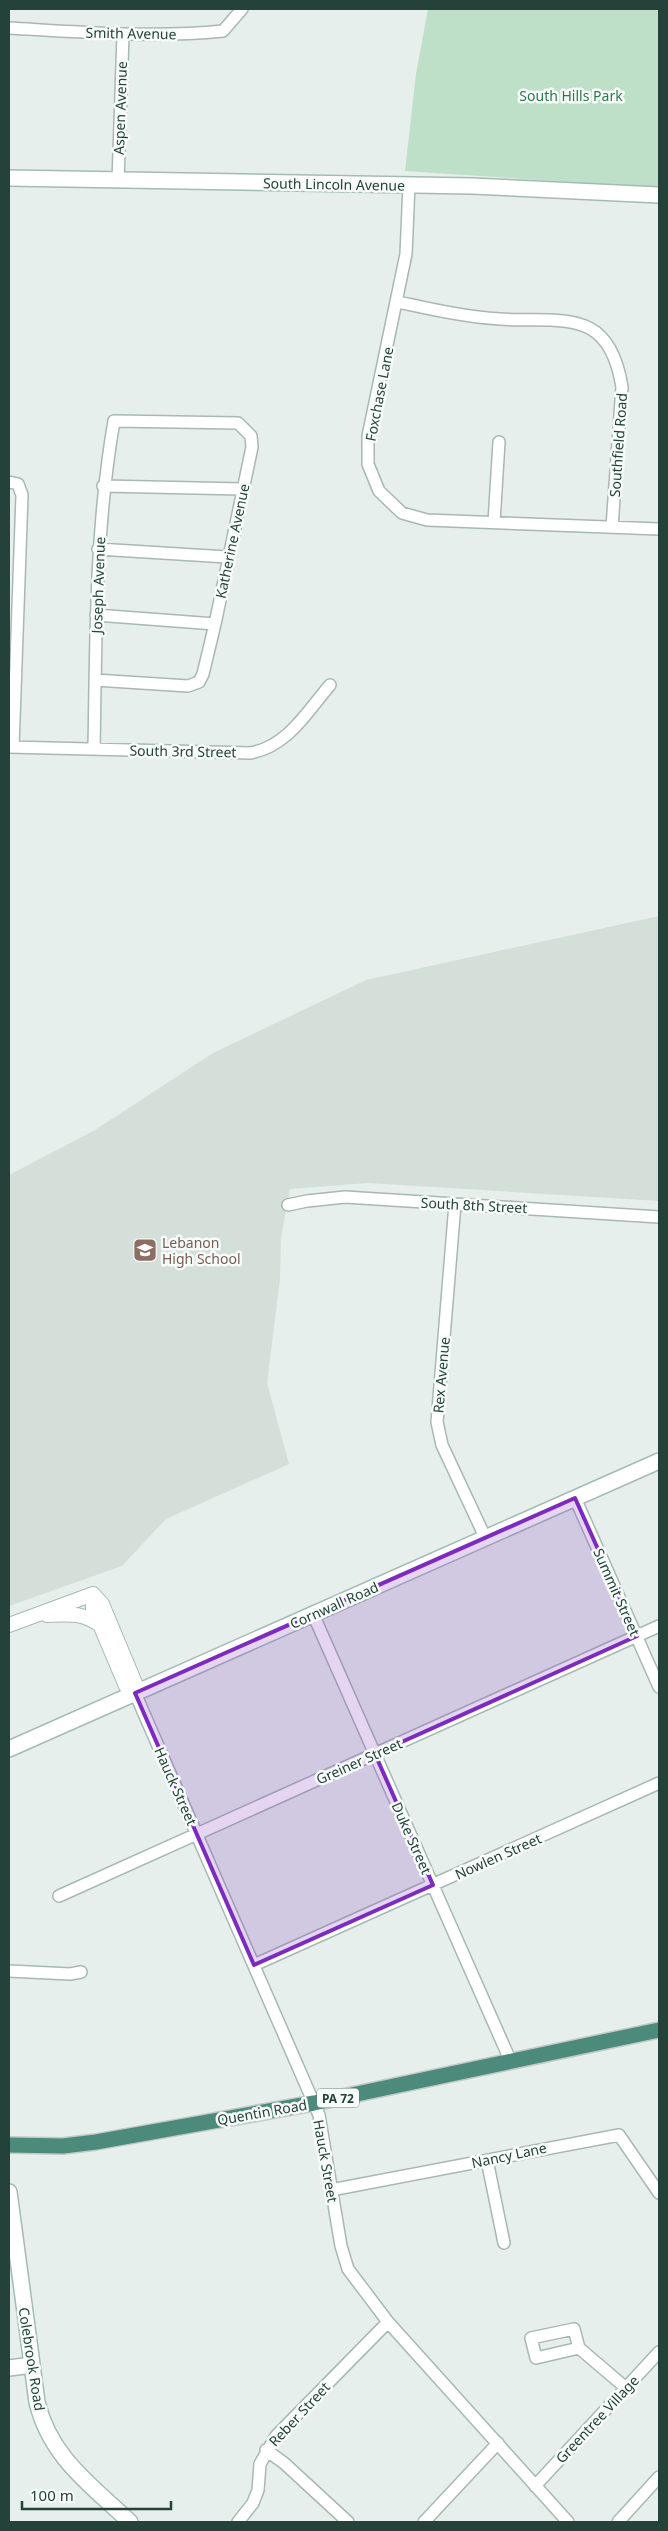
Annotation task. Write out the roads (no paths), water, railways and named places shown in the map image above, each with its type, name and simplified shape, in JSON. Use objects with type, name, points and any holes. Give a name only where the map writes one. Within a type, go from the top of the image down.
[{"type":"highway","name":"Quentin Road","points":[[9,2145],[63,2146],[96,2142],[314,2103],[659,2030]]},
{"type":"main road","name":"South Lincoln Avenue","points":[[9,178],[512,187],[659,195]]},
{"type":"main road","name":"Cornwall Road","points":[[9,1749],[659,1461]]},
{"type":"main road","name":"Colebrook Road","points":[[9,2192],[40,2415],[53,2444],[73,2467],[130,2522]]},
{"type":"main road","points":[[9,2368],[32,2365]]},
{"type":"street","name":"Smith Avenue","points":[[9,28],[123,35],[224,31],[242,9]]},
{"type":"street","name":"Aspen Avenue","points":[[118,181],[123,35]]},
{"type":"street","name":"Foxchase Lane","points":[[408,185],[406,254],[398,302],[368,436],[368,464],[379,491],[402,513],[427,520],[659,529]]},
{"type":"street","name":"Southfield Road","points":[[398,302],[449,313],[499,319],[563,319],[588,327],[606,343],[618,364],[622,387],[612,527]]},
{"type":"street","name":"Joseph Avenue","points":[[94,749],[98,549],[103,486],[114,421]]},
{"type":"street","name":"Katherine Avenue","points":[[95,680],[188,686],[199,682],[203,674],[215,624],[227,557],[252,447],[251,436],[238,423],[114,421]]},
{"type":"street","points":[[494,522],[499,442]]},
{"type":"street","points":[[11,747],[22,495],[13,483]]},
{"type":"street","points":[[103,486],[242,490]]},
{"type":"street","points":[[98,549],[227,557]]},
{"type":"street","points":[[96,615],[215,624]]},
{"type":"street","name":"South 3rd Street","points":[[11,747],[259,751],[278,743],[330,685]]},
{"type":"street","name":"South 8th Street","points":[[288,1205],[312,1200],[345,1197],[659,1217]]},
{"type":"street","name":"Rex Avenue","points":[[455,1204],[437,1422],[442,1445],[485,1537]]},
{"type":"street","name":"Summit Street","points":[[575,1498],[659,1687]]},
{"type":"street","points":[[9,1625],[93,1594]]},
{"type":"street","name":"Hauck Street","points":[[93,1594],[93,1608],[126,1686],[135,1693]]},
{"type":"street","name":"Hauck Street","points":[[93,1594],[102,1604],[106,1613],[135,1682],[135,1693],[319,2115],[331,2190],[344,2258],[348,2269],[388,2322],[568,2522]]},
{"type":"street","points":[[34,1616],[79,1614],[101,1626]]},
{"type":"street","name":"Duke Street","points":[[313,1614],[511,2062]]},
{"type":"street","name":"Greiner Street","points":[[59,1896],[659,1626]]},
{"type":"street","name":"Nowlen Street","points":[[254,1965],[659,1783]]},
{"type":"street","points":[[9,1971],[70,1974],[80,1972]]},
{"type":"street","name":"Nancy Lane","points":[[331,2190],[619,2136],[659,2193]]},
{"type":"street","points":[[487,2160],[504,2243]]},
{"type":"street","name":"Reber Street","points":[[238,2522],[254,2504],[260,2464],[266,2450],[286,2424],[388,2322]]},
{"type":"street","points":[[579,2348],[626,2388]]},
{"type":"street","name":"Greentree Village","points":[[535,2486],[659,2352]]},
{"type":"street","points":[[424,2522],[498,2443]]},
{"type":"street","points":[[266,2450],[284,2463],[348,2522]]},
{"type":"street","points":[[618,2522],[659,2476]]},
{"type":"place","name":"Lebanon High School","points":[[145,1250]]},
{"type":"park label","name":"South Hills Park","points":[[571,95]]}]
